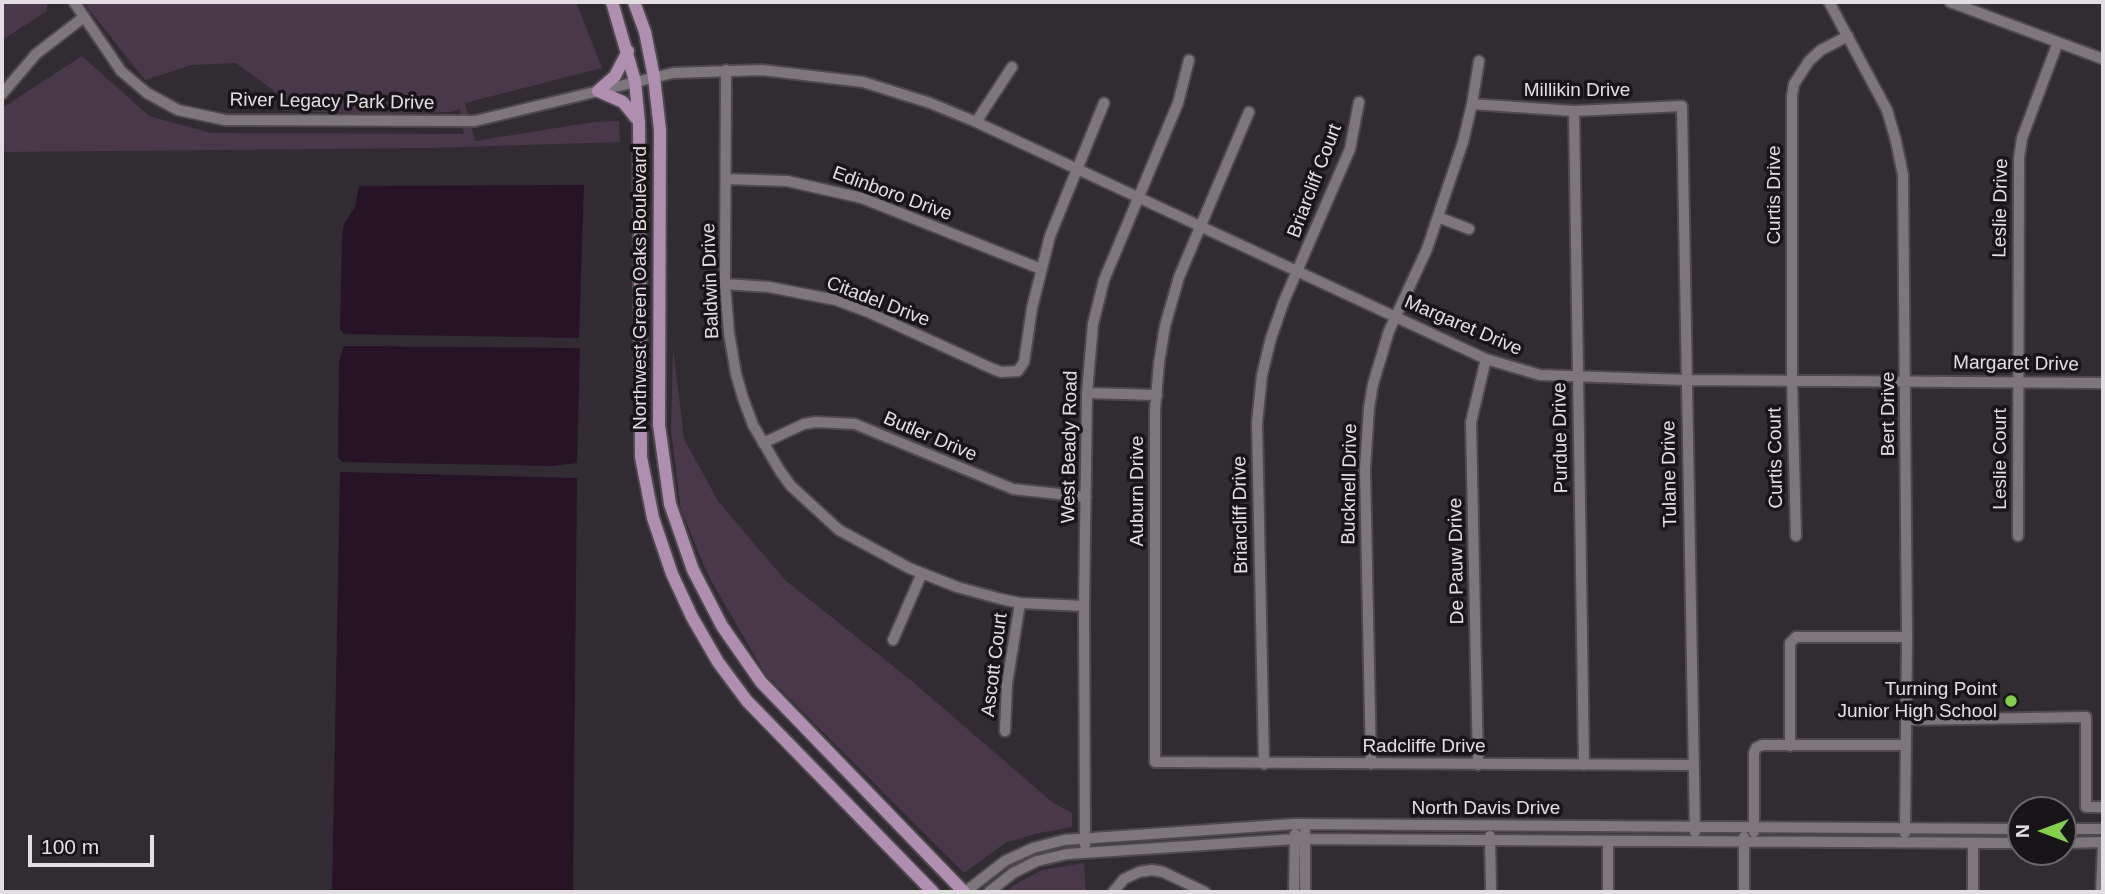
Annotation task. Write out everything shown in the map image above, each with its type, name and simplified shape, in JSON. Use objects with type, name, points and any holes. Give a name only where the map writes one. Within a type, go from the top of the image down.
[{"type":"main road","name":"Northwest Green Oaks Boulevard","points":[[612,2],[635,81],[639,122],[641,457],[653,518],[672,574],[718,662],[747,701],[933,892]]},
{"type":"main road","name":"Northwest Green Oaks Boulevard","points":[[634,2],[645,32],[660,130],[659,425],[670,504],[693,569],[722,626],[761,682],[965,892]]},
{"type":"main road","points":[[628,51],[615,76],[598,91],[623,102],[639,122]]},
{"type":"street","name":"River Legacy Park Drive","points":[[74,2],[121,71],[147,93],[178,110],[225,120],[475,121],[635,81]]},
{"type":"street","name":"Bert Drive","points":[[1829,2],[1886,110],[1903,175],[1907,637],[1905,842]]},
{"type":"street","points":[[1950,2],[2103,59]]},
{"type":"street","points":[[2,94],[36,54],[84,17]]},
{"type":"street","name":"Curtis Drive","points":[[1792,380],[1792,96],[1794,84],[1809,61],[1821,50],[1848,36]]},
{"type":"street","name":"Leslie Drive","points":[[2018,382],[2019,158],[2022,138],[2057,42]]},
{"type":"street","name":"West Beady Road","points":[[1085,852],[1087,393],[1093,324],[1104,280],[1178,103],[1189,60]]},
{"type":"street","name":"Bucknell Drive","points":[[1371,764],[1366,437],[1373,384],[1389,331],[1427,249],[1463,142],[1479,61]]},
{"type":"street","points":[[976,122],[1012,67]]},
{"type":"street","name":"Margaret Drive","points":[[635,81],[674,73],[762,70],[863,82],[930,103],[1486,359],[1540,375],[1685,380],[2103,383]]},
{"type":"street","name":"Baldwin Drive","points":[[726,71],[724,284],[736,374],[753,425],[763,443],[792,486],[820,515],[848,535],[922,573],[957,587],[1020,603],[1084,606]]},
{"type":"street","name":"Briarcliff Court","points":[[1298,271],[1350,149],[1359,102]]},
{"type":"street","points":[[1041,270],[1050,236],[1104,103]]},
{"type":"street","name":"Millikin Drive","points":[[1472,104],[1574,111],[1682,106]]},
{"type":"street","name":"Tulane Drive","points":[[1682,106],[1695,841]]},
{"type":"street","name":"Purdue Drive","points":[[1574,111],[1584,765]]},
{"type":"street","name":"Auburn Drive","points":[[1155,762],[1157,395],[1165,326],[1179,277],[1199,226],[1249,112]]},
{"type":"street","name":"Edinboro Drive","points":[[726,179],[787,181],[862,198],[1041,270]]},
{"type":"street","points":[[1438,217],[1469,229]]},
{"type":"street","name":"Citadel Drive","points":[[724,284],[769,287],[836,300],[993,369],[1013,372],[1018,371],[1024,362],[1041,270]]},
{"type":"street","name":"Briarcliff Drive","points":[[1264,764],[1257,423],[1262,375],[1271,338],[1298,271]]},
{"type":"street","name":"De Pauw Drive","points":[[1478,765],[1471,422],[1486,359]]},
{"type":"street","name":"Curtis Court","points":[[1792,380],[1796,536]]},
{"type":"street","name":"Leslie Court","points":[[2018,382],[2018,536]]},
{"type":"street","points":[[1087,393],[1157,395]]},
{"type":"street","name":"Butler Drive","points":[[763,443],[804,424],[855,424],[1013,489],[1086,497]]},
{"type":"street","points":[[893,640],[922,573]]},
{"type":"street","name":"Ascott Court","points":[[1005,731],[1007,684],[1020,603]]},
{"type":"street","points":[[1790,746],[1790,643],[1796,637],[1907,637]]},
{"type":"street","points":[[1906,720],[2086,717],[2086,807],[2103,807]]},
{"type":"street","points":[[1744,892],[1756,748],[1762,745],[1906,745]]},
{"type":"street","name":"Radcliffe Drive","points":[[1155,762],[1693,765]]},
{"type":"street","points":[[1300,824],[1305,892]]},
{"type":"street","name":"North Davis Drive","points":[[965,892],[1005,861],[1033,848],[1064,840],[1300,824],[2007,829]]},
{"type":"street","points":[[1490,826],[1491,892]]},
{"type":"street","points":[[2077,829],[2103,829]]},
{"type":"street","points":[[1294,892],[1300,838]]},
{"type":"street","name":"North Davis Drive","points":[[989,892],[1013,873],[1037,861],[1067,854],[1300,838],[2007,843]]},
{"type":"street","points":[[1608,841],[1608,892]]},
{"type":"street","points":[[1973,843],[1973,892]]},
{"type":"street","points":[[2077,843],[2103,844],[2101,892]]},
{"type":"street","points":[[1113,892],[1124,879],[1152,870],[1163,872],[1205,892]]},
{"type":"shaded area","points":[[2,2],[47,2],[47,11],[2,40]]},
{"type":"shaded area","points":[[83,2],[576,2],[602,68],[465,103],[475,141],[594,122],[619,121],[620,142],[430,148],[2,152],[2,108],[82,56],[149,116],[211,133],[464,134],[460,109],[450,112],[369,114],[280,110],[273,90],[236,63],[192,65],[145,80]]},
{"type":"shaded area","points":[[584,185],[579,338],[344,334],[340,329],[342,235],[344,224],[355,207],[359,186]]},
{"type":"shaded area","points":[[344,346],[580,348],[577,463],[552,466],[343,462],[338,458],[339,362]]},
{"type":"shaded area","points":[[673,348],[684,439],[718,501],[785,580],[913,682],[1052,802],[1072,813],[1072,827],[1005,843],[964,873],[765,674],[708,575],[681,510],[671,431]]},
{"type":"shaded area","points":[[340,472],[577,478],[573,892],[332,892]]},
{"type":"shaded area","points":[[1084,863],[1086,892],[1005,892],[1042,870]]},
{"type":"place","name":"Turning Point Junior High School","points":[[2011,701]]}]
